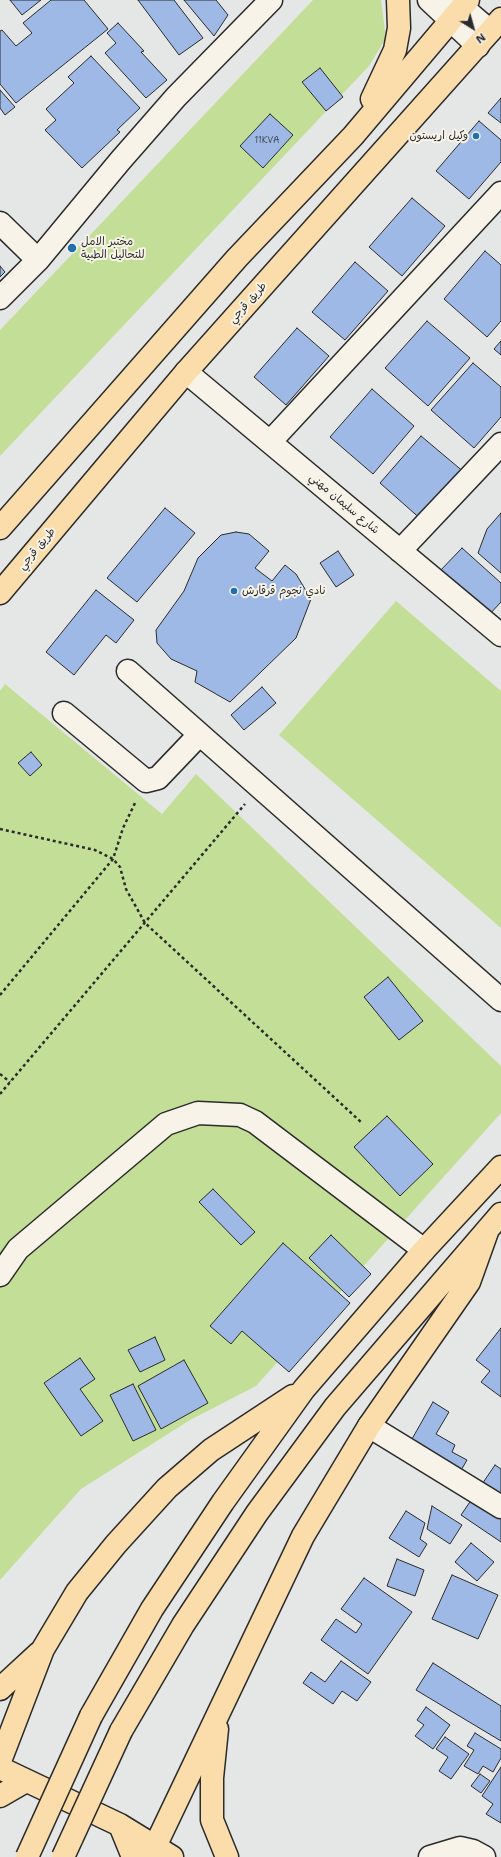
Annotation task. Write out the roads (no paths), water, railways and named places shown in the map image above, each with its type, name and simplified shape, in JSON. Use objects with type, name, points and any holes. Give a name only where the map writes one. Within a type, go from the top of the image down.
[{"type":"main road","points":[[353,136],[386,73],[395,50],[399,28],[398,0]]},
{"type":"main road","points":[[0,528],[237,258],[353,136],[459,7]]},
{"type":"main road","name":"طريق قرجي","points":[[0,593],[186,372],[490,32]]},
{"type":"main road","points":[[27,1857],[91,1716],[156,1603],[223,1502],[304,1389],[424,1250],[501,1167]]},
{"type":"main road","points":[[0,1768],[120,1826],[159,1854],[219,1712],[303,1536],[369,1426],[469,1282],[494,1222]]},
{"type":"main road","points":[[64,1857],[121,1731],[183,1625],[257,1512],[335,1407],[494,1222]]},
{"type":"main road","points":[[0,1761],[43,1649],[76,1592],[116,1544],[167,1488],[211,1450],[304,1389]]},
{"type":"main road","points":[[0,1689],[43,1649]]},
{"type":"main road","points":[[219,1712],[212,1778],[212,1820],[226,1857]]},
{"type":"main road","points":[[0,1796],[26,1781]]},
{"type":"main road","points":[[120,1826],[133,1857]]},
{"type":"street","points":[[0,298],[38,260],[120,161],[176,97],[271,0]]},
{"type":"street","points":[[429,0],[459,7],[490,32]]},
{"type":"street","points":[[270,442],[501,193]]},
{"type":"street","points":[[0,223],[38,260]]},
{"type":"street","name":"شارع سليمان مهني","points":[[186,372],[501,635]]},
{"type":"street","points":[[400,551],[501,444]]},
{"type":"street","points":[[128,672],[501,1000]]},
{"type":"street","points":[[64,713],[146,781],[158,778],[199,735]]},
{"type":"street","points":[[0,1275],[18,1249],[166,1124],[198,1113],[240,1115],[256,1122],[424,1250]]},
{"type":"street","points":[[369,1426],[501,1507]]},
{"type":"street","points":[[430,1857],[460,1848],[473,1851],[484,1857]]},
{"type":"place","name":"وكيل اريستون","points":[[476,136]]},
{"type":"place","name":"مختبر الامل للتحاليل الطبية","points":[[72,248]]},
{"type":"place","name":"نادي نجوم قرقارش","points":[[234,591]]}]
